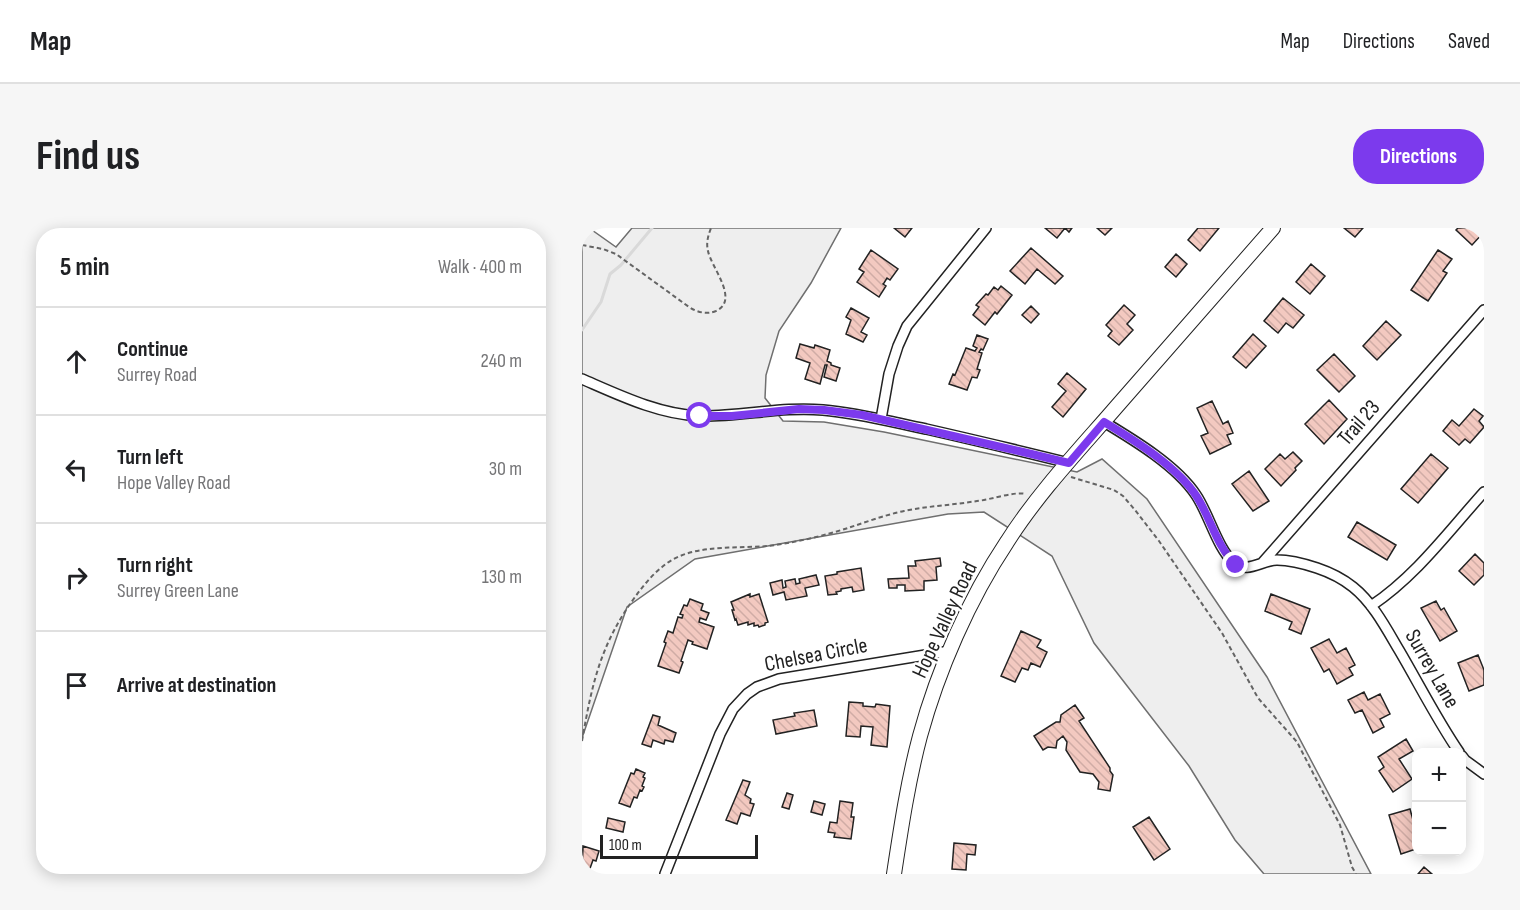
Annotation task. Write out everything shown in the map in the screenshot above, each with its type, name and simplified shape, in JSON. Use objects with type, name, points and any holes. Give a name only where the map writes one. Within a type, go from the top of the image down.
[{"type":"main road","name":"Hope Valley Road","points":[[894,874],[904,806],[919,738],[931,700],[970,608],[1007,542],[1039,498],[1069,470],[1104,422],[1273,228]]},
{"type":"street","points":[[881,419],[889,374],[907,326],[986,228]]},
{"type":"street","name":"Trail 23","points":[[1263,561],[1484,310]]},
{"type":"street","points":[[582,379],[648,406],[684,415],[732,416],[811,409],[862,415],[1014,449],[1069,470]]},
{"type":"street","name":"Surrey Lane","points":[[1104,422],[1155,455],[1190,486],[1203,507],[1217,538],[1236,565],[1245,568],[1263,561],[1285,560],[1330,573],[1353,588],[1371,606],[1391,635],[1457,748]]},
{"type":"street","points":[[1371,606],[1412,574],[1484,492]]},
{"type":"street","name":"Chelsea Circle","points":[[665,874],[720,734],[732,709],[747,694],[757,687],[779,679],[950,651]]},
{"type":"street","name":"Surrey Lane","points":[[1466,759],[1484,774]]},
{"type":"path","points":[[582,245],[616,254],[699,312],[716,311],[723,305],[725,296],[723,283],[709,255],[707,241],[711,228]]},
{"type":"path","points":[[1069,470],[1123,496],[1159,541],[1222,633],[1258,698],[1297,742],[1340,825],[1356,874]]},
{"type":"path","points":[[582,741],[593,684],[613,630],[646,584],[663,565],[673,559],[703,550],[769,546],[792,542],[903,511],[975,502],[1018,492],[1033,496]]},
{"type":"shaded area","points":[[582,228],[589,228],[616,247],[632,228],[841,228],[811,283],[779,331],[766,375],[765,398],[783,421],[824,422],[884,432],[1077,472],[1102,459],[1147,499],[1267,677],[1371,874],[1264,874],[1235,840],[1189,766],[1094,643],[1052,556],[984,512],[948,514],[695,559],[627,607],[582,738]]},
{"type":"building","points":[[894,228],[912,228],[905,237]]},
{"type":"building","points":[[1045,228],[1065,228],[1057,238]]},
{"type":"building","points":[[1097,228],[1112,228],[1105,235]]},
{"type":"building","points":[[1198,228],[1219,228],[1200,251],[1188,240]]},
{"type":"building","points":[[1344,228],[1363,228],[1355,237]]},
{"type":"building","points":[[1458,228],[1484,228],[1484,232],[1472,245],[1456,230]]},
{"type":"building","points":[[1031,248],[1063,276],[1055,284],[1037,269],[1025,284],[1010,271]]},
{"type":"building","points":[[871,250],[898,269],[890,280],[887,278],[883,284],[886,286],[879,297],[857,282],[864,272],[859,269]]},
{"type":"building","points":[[1438,250],[1452,259],[1443,271],[1447,273],[1428,301],[1411,290]]},
{"type":"building","points":[[1176,254],[1187,264],[1176,277],[1165,267]]},
{"type":"building","points":[[1311,264],[1325,276],[1310,294],[1296,282]]},
{"type":"building","points":[[1001,286],[1012,295],[985,325],[973,315],[979,307],[976,305],[994,287],[998,290]]},
{"type":"building","points":[[1283,298],[1304,315],[1293,328],[1286,323],[1278,333],[1264,321]]},
{"type":"building","points":[[1124,305],[1135,315],[1127,324],[1133,330],[1119,345],[1108,336],[1112,331],[1106,325]]},
{"type":"building","points":[[1031,306],[1039,314],[1031,323],[1022,315]]},
{"type":"building","points":[[851,308],[869,318],[861,332],[867,335],[863,342],[846,334],[851,320],[846,317]]},
{"type":"building","points":[[1386,321],[1401,335],[1377,360],[1363,346]]},
{"type":"building","points":[[1253,334],[1266,346],[1246,368],[1233,357]]},
{"type":"building","points":[[977,335],[988,339],[983,350],[979,352],[982,353],[977,378],[972,377],[967,390],[949,384],[966,348],[975,351],[977,348],[973,346]]},
{"type":"building","points":[[800,344],[814,348],[815,345],[830,350],[827,361],[840,368],[836,381],[824,377],[827,365],[825,365],[820,384],[805,379],[810,363],[796,358]]},
{"type":"building","points":[[1334,354],[1355,376],[1339,392],[1317,370]]},
{"type":"building","points":[[1067,373],[1086,389],[1063,417],[1052,407],[1066,391],[1058,384]]},
{"type":"building","points":[[1329,400],[1347,419],[1324,444],[1305,424]]},
{"type":"building","points":[[1212,401],[1223,424],[1228,421],[1233,433],[1227,435],[1231,444],[1210,454],[1201,436],[1208,433],[1197,408]]},
{"type":"building","points":[[1474,409],[1483,416],[1479,421],[1484,427],[1470,443],[1465,439],[1459,445],[1443,431],[1452,420],[1459,426]]},
{"type":"building","points":[[1293,452],[1302,461],[1281,486],[1265,469],[1280,454],[1285,459]]},
{"type":"building","points":[[1431,454],[1448,468],[1418,503],[1401,489]]},
{"type":"building","points":[[1249,471],[1269,501],[1253,511],[1232,484]]},
{"type":"building","points":[[1357,522],[1396,545],[1387,560],[1348,537]]},
{"type":"building","points":[[1475,554],[1484,563],[1484,575],[1474,585],[1459,571]]},
{"type":"building","points":[[940,558],[941,566],[936,567],[937,580],[924,581],[924,590],[905,591],[905,585],[889,588],[888,579],[909,578],[908,566],[916,566],[915,561]]},
{"type":"building","points":[[861,568],[864,590],[853,592],[852,587],[841,589],[836,592],[837,594],[828,595],[825,576]]},
{"type":"building","points":[[816,575],[819,585],[805,588],[807,596],[786,600],[784,592],[773,595],[770,583],[782,580],[783,588],[786,587],[785,581],[795,579],[796,584],[800,583],[799,579]]},
{"type":"building","points":[[750,594],[750,597],[759,594],[768,622],[765,625],[759,627],[754,626],[754,623],[748,625],[748,622],[738,625],[735,620],[731,602]]},
{"type":"building","points":[[1271,594],[1310,609],[1301,634],[1289,629],[1292,622],[1265,611]]},
{"type":"building","points":[[690,599],[703,604],[701,610],[709,613],[706,620],[700,618],[699,622],[714,627],[707,649],[692,644],[693,642],[688,640],[679,673],[658,666],[668,631],[673,633],[678,617],[682,618],[683,615],[680,614],[684,605],[687,606]]},
{"type":"building","points":[[1436,601],[1441,610],[1444,608],[1457,631],[1440,641],[1421,608]]},
{"type":"building","points":[[1021,631],[1041,640],[1037,647],[1047,652],[1040,667],[1031,663],[1028,670],[1022,668],[1015,682],[1001,676]]},
{"type":"building","points":[[1329,639],[1337,653],[1346,648],[1355,665],[1349,668],[1353,675],[1337,684],[1329,669],[1324,672],[1311,648]]},
{"type":"building","points":[[1478,655],[1484,670],[1484,685],[1469,691],[1458,663]]},
{"type":"building","points":[[1364,692],[1368,700],[1380,694],[1390,714],[1380,719],[1384,727],[1373,733],[1362,710],[1355,713],[1348,700]]},
{"type":"building","points":[[849,702],[863,703],[863,706],[875,707],[876,704],[890,706],[887,747],[871,745],[873,727],[861,726],[860,737],[846,736]]},
{"type":"building","points":[[1075,705],[1084,718],[1079,721],[1113,775],[1110,791],[1098,789],[1099,782],[1093,774],[1080,772],[1066,750],[1067,742],[1063,736],[1057,741],[1056,748],[1048,747],[1043,750],[1034,736],[1056,722],[1060,722],[1061,715]]},
{"type":"building","points":[[814,710],[817,726],[776,734],[773,720],[795,716],[794,713]]},
{"type":"building","points":[[653,715],[660,717],[658,725],[676,733],[673,742],[665,740],[664,744],[653,740],[651,747],[642,744]]},
{"type":"building","points":[[1406,739],[1412,752],[1399,759],[1412,779],[1393,792],[1379,771],[1384,767],[1378,757]]},
{"type":"building","points":[[636,769],[645,773],[642,786],[644,787],[637,798],[634,797],[630,807],[619,803],[631,773],[634,774]]},
{"type":"building","points":[[743,780],[750,782],[745,795],[751,799],[750,803],[754,804],[750,816],[741,813],[737,824],[726,820]]},
{"type":"building","points":[[787,793],[793,795],[789,809],[782,807]]},
{"type":"building","points":[[814,801],[825,804],[822,815],[811,812]]},
{"type":"building","points":[[840,801],[853,803],[851,839],[834,837],[835,833],[828,832],[830,822],[837,823]]},
{"type":"building","points":[[1410,809],[1412,850],[1401,854],[1389,815]]},
{"type":"building","points":[[1149,817],[1170,849],[1154,860],[1133,827]]},
{"type":"building","points":[[608,818],[625,822],[623,832],[606,828]]},
{"type":"building","points":[[954,843],[976,845],[975,855],[967,854],[966,870],[952,869]]},
{"type":"building","points":[[583,846],[599,851],[588,874],[582,874]]},
{"type":"building","points":[[1424,867],[1432,874],[1418,874]]},
{"type":"waterway","points":[[582,330],[601,302],[610,274],[621,265],[652,228]]},
{"type":"route","points":[[700,416],[732,416],[799,409],[824,410],[862,415],[1069,463],[1104,422],[1155,455],[1190,486],[1230,559],[1236,565]]}]
